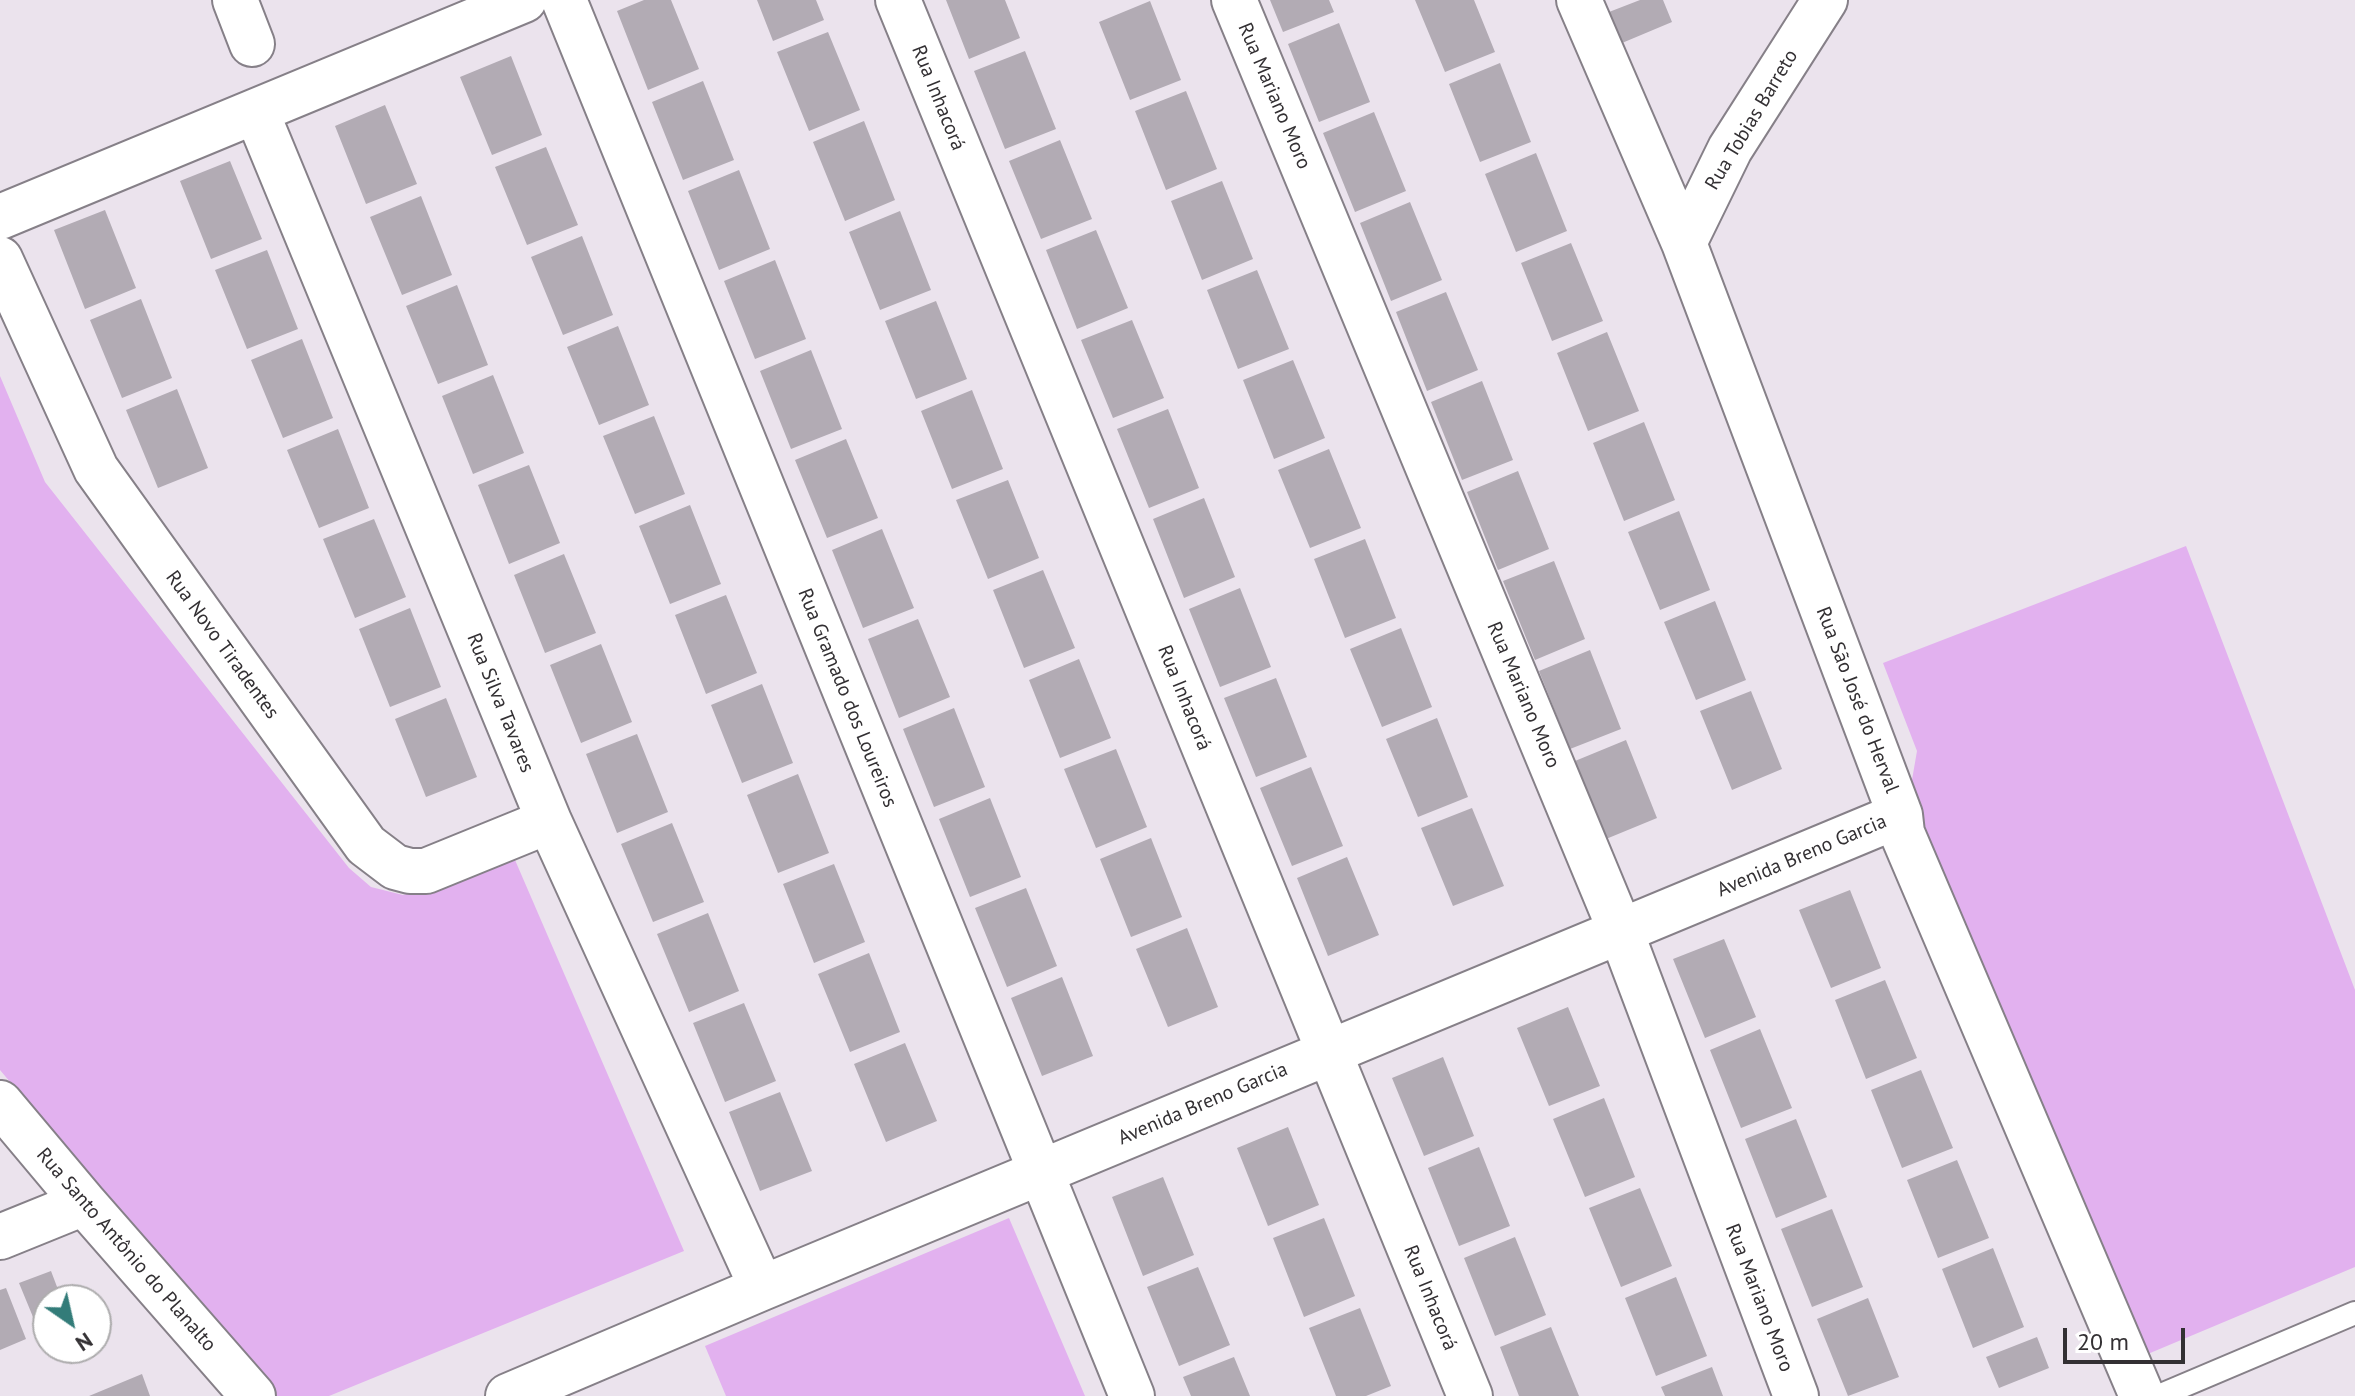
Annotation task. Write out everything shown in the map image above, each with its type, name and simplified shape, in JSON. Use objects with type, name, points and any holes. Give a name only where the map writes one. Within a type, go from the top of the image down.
[{"type":"street","points":[[235,0],[252,44]]},
{"type":"street","points":[[0,217],[524,0]]},
{"type":"street","name":"Rua Gramado dos Loureiros","points":[[564,0],[1132,1396]]},
{"type":"street","name":"Rua Inhacorá","points":[[898,0],[1470,1396]]},
{"type":"street","name":"Rua Mariano Moro","points":[[1234,0],[1621,932],[1796,1396]]},
{"type":"street","name":"Rua São José do Herval","points":[[1579,0],[1684,243],[1900,815],[1902,833],[2142,1396]]},
{"type":"street","name":"Rua Tobias Barreto","points":[[1684,243],[1730,149],[1825,0]]},
{"type":"street","name":"Rua Silva Tavares","points":[[256,111],[549,821],[762,1288]]},
{"type":"street","name":"Rua Novo Tiradentes","points":[[0,259],[96,469],[366,845],[395,867],[426,871],[549,821]]},
{"type":"street","name":"Avenida Breno Garcia","points":[[508,1396],[1900,815]]},
{"type":"street","name":"Rua Santo Antônio do Planalto","points":[[0,1103],[253,1396]]},
{"type":"street","points":[[0,1237],[84,1203]]},
{"type":"lane","points":[[2159,1396],[2355,1313]]},
{"type":"shaded area","points":[[0,376],[45,482],[349,868],[371,887],[403,895],[515,860],[684,1251],[329,1396],[275,1396],[0,1070]]},
{"type":"shaded area","points":[[2186,546],[2355,990],[2355,1267],[2143,1356],[1908,803],[1917,751],[1883,663]]},
{"type":"shaded area","points":[[1009,1218],[1085,1396],[726,1396],[705,1346]]},
{"type":"building","points":[[644,0],[671,0],[699,69],[648,90],[617,11]]},
{"type":"building","points":[[757,0],[816,0],[824,20],[773,41]]},
{"type":"building","points":[[946,0],[1005,0],[1020,38],[969,59]]},
{"type":"building","points":[[1270,0],[1329,0],[1334,12],[1283,32]]},
{"type":"building","points":[[1415,0],[1474,0],[1495,52],[1445,72]]},
{"type":"building","points":[[1640,0],[1663,0],[1672,22],[1622,43],[1609,12]]},
{"type":"building","points":[[1150,1],[1181,80],[1130,100],[1099,22]]},
{"type":"building","points":[[1339,23],[1370,102],[1319,122],[1288,44]]},
{"type":"building","points":[[828,32],[860,110],[809,131],[777,52]]},
{"type":"building","points":[[1025,51],[1056,129],[1005,149],[974,71]]},
{"type":"building","points":[[511,56],[542,135],[492,155],[460,77]]},
{"type":"building","points":[[1500,63],[1531,142],[1480,162],[1449,84]]},
{"type":"building","points":[[703,81],[734,160],[683,180],[652,102]]},
{"type":"building","points":[[1186,91],[1217,169],[1166,190],[1135,111]]},
{"type":"building","points":[[385,105],[417,184],[366,204],[335,126]]},
{"type":"building","points":[[1374,112],[1406,191],[1355,212],[1323,133]]},
{"type":"building","points":[[864,121],[895,200],[845,221],[813,142]]},
{"type":"building","points":[[1060,140],[1092,219],[1041,239],[1009,161]]},
{"type":"building","points":[[546,147],[578,225],[527,245],[495,167]]},
{"type":"building","points":[[1536,153],[1567,231],[1516,252],[1485,174]]},
{"type":"building","points":[[230,161],[262,239],[211,259],[180,181]]},
{"type":"building","points":[[739,170],[770,249],[719,270],[688,191]]},
{"type":"building","points":[[1222,181],[1253,259],[1202,280],[1171,201]]},
{"type":"building","points":[[421,196],[452,275],[402,295],[370,217]]},
{"type":"building","points":[[1410,202],[1442,280],[1391,301],[1360,223]]},
{"type":"building","points":[[105,210],[136,288],[85,309],[54,230]]},
{"type":"building","points":[[900,211],[931,290],[880,310],[849,232]]},
{"type":"building","points":[[1096,230],[1128,308],[1077,329],[1046,250]]},
{"type":"building","points":[[582,236],[613,315],[563,335],[531,257]]},
{"type":"building","points":[[1571,243],[1603,321],[1552,341],[1521,263]]},
{"type":"building","points":[[267,250],[298,329],[247,349],[215,270]]},
{"type":"building","points":[[775,260],[806,339],[755,359],[724,281]]},
{"type":"building","points":[[1257,270],[1289,349],[1238,369],[1207,290]]},
{"type":"building","points":[[457,285],[488,365],[438,384],[406,306]]},
{"type":"building","points":[[1446,292],[1478,370],[1427,391],[1396,312]]},
{"type":"building","points":[[141,299],[172,378],[122,398],[90,320]]},
{"type":"building","points":[[936,301],[967,379],[916,399],[885,321]]},
{"type":"building","points":[[1132,320],[1164,398],[1113,418],[1081,340]]},
{"type":"building","points":[[618,326],[649,405],[599,425],[567,347]]},
{"type":"building","points":[[1607,332],[1639,411],[1588,431],[1557,353]]},
{"type":"building","points":[[302,339],[333,418],[283,438],[251,360]]},
{"type":"building","points":[[811,350],[842,429],[791,449],[760,371]]},
{"type":"building","points":[[1293,360],[1325,438],[1274,459],[1243,380]]},
{"type":"building","points":[[493,375],[524,453],[473,474],[442,396]]},
{"type":"building","points":[[1482,381],[1513,460],[1462,480],[1431,402]]},
{"type":"building","points":[[177,389],[208,468],[158,488],[126,410]]},
{"type":"building","points":[[972,390],[1003,469],[952,489],[921,411]]},
{"type":"building","points":[[1168,409],[1199,488],[1149,508],[1117,429]]},
{"type":"building","points":[[654,416],[685,494],[635,514],[603,436]]},
{"type":"building","points":[[1644,422],[1675,500],[1624,521],[1593,443]]},
{"type":"building","points":[[338,429],[369,508],[319,528],[287,450]]},
{"type":"building","points":[[846,439],[878,518],[827,538],[795,460]]},
{"type":"building","points":[[1329,449],[1361,528],[1310,548],[1278,470]]},
{"type":"building","points":[[529,465],[560,543],[509,564],[478,485]]},
{"type":"building","points":[[1518,471],[1549,549],[1498,570],[1467,492]]},
{"type":"building","points":[[1008,480],[1039,558],[988,579],[956,500]]},
{"type":"building","points":[[1204,498],[1235,577],[1184,598],[1153,519]]},
{"type":"building","points":[[690,505],[721,584],[670,604],[639,526]]},
{"type":"building","points":[[1679,511],[1710,590],[1660,610],[1628,532]]},
{"type":"building","points":[[374,519],[406,597],[355,618],[323,539]]},
{"type":"building","points":[[882,529],[914,608],[863,628],[832,550]]},
{"type":"building","points":[[1365,539],[1396,618],[1345,638],[1314,559]]},
{"type":"building","points":[[564,554],[596,633],[545,653],[514,575]]},
{"type":"building","points":[[1554,561],[1585,639],[1535,660],[1503,581]]},
{"type":"building","points":[[1043,570],[1075,648],[1024,668],[993,590]]},
{"type":"building","points":[[1240,588],[1271,667],[1220,687],[1189,609]]},
{"type":"building","points":[[726,595],[757,673],[706,694],[675,615]]},
{"type":"building","points":[[1715,601],[1746,680],[1696,700],[1664,622]]},
{"type":"building","points":[[410,608],[441,687],[390,707],[359,629]]},
{"type":"building","points":[[918,619],[950,697],[899,718],[868,639]]},
{"type":"building","points":[[1401,628],[1432,707],[1382,727],[1350,649]]},
{"type":"building","points":[[601,644],[632,722],[581,743],[550,665]]},
{"type":"building","points":[[1590,650],[1621,729],[1570,749],[1539,671]]},
{"type":"building","points":[[1079,659],[1111,738],[1060,758],[1029,680]]},
{"type":"building","points":[[1276,678],[1307,757],[1256,777],[1224,698]]},
{"type":"building","points":[[762,684],[793,763],[742,783],[711,705]]},
{"type":"building","points":[[1751,691],[1782,769],[1732,790],[1700,711]]},
{"type":"building","points":[[446,698],[477,777],[426,797],[395,719]]},
{"type":"building","points":[[954,708],[985,787],[934,807],[903,729]]},
{"type":"building","points":[[1437,718],[1468,797],[1418,817],[1386,739]]},
{"type":"building","points":[[637,734],[668,812],[617,833],[586,754]]},
{"type":"building","points":[[1626,740],[1657,818],[1606,839],[1575,761]]},
{"type":"building","points":[[1116,749],[1147,827],[1096,848],[1064,769]]},
{"type":"building","points":[[1311,767],[1343,846],[1292,866],[1260,788]]},
{"type":"building","points":[[798,774],[829,853],[778,873],[747,795]]},
{"type":"building","points":[[990,798],[1021,877],[970,897],[939,819]]},
{"type":"building","points":[[1472,808],[1504,886],[1453,906],[1421,828]]},
{"type":"building","points":[[672,823],[704,902],[653,922],[621,844]]},
{"type":"building","points":[[1151,838],[1182,917],[1131,937],[1100,859]]},
{"type":"building","points":[[1347,857],[1379,935],[1328,956],[1297,878]]},
{"type":"building","points":[[834,864],[865,942],[814,963],[783,884]]},
{"type":"building","points":[[1026,888],[1057,966],[1007,987],[975,908]]},
{"type":"building","points":[[1850,890],[1881,968],[1831,988],[1799,910]]},
{"type":"building","points":[[708,913],[739,991],[689,1012],[657,934]]},
{"type":"building","points":[[1187,928],[1218,1007],[1168,1027],[1136,949]]},
{"type":"building","points":[[1724,939],[1756,1017],[1705,1038],[1673,959]]},
{"type":"building","points":[[869,953],[900,1032],[850,1052],[818,974]]},
{"type":"building","points":[[1062,977],[1093,1056],[1042,1076],[1011,998]]},
{"type":"building","points":[[1885,980],[1917,1058],[1866,1079],[1835,1000]]},
{"type":"building","points":[[744,1003],[776,1081],[725,1102],[693,1023]]},
{"type":"building","points":[[1568,1007],[1600,1086],[1549,1106],[1517,1028]]},
{"type":"building","points":[[1760,1029],[1792,1108],[1741,1128],[1710,1050]]},
{"type":"building","points":[[905,1043],[937,1121],[886,1142],[854,1064]]},
{"type":"building","points":[[1443,1057],[1474,1136],[1424,1156],[1392,1078]]},
{"type":"building","points":[[1921,1070],[1953,1148],[1902,1168],[1871,1090]]},
{"type":"building","points":[[780,1092],[812,1171],[760,1191],[729,1112]]},
{"type":"building","points":[[1604,1098],[1635,1177],[1585,1197],[1553,1119]]},
{"type":"building","points":[[1796,1119],[1827,1197],[1776,1218],[1745,1139]]},
{"type":"building","points":[[1288,1127],[1319,1205],[1268,1226],[1237,1148]]},
{"type":"building","points":[[1479,1147],[1510,1226],[1459,1246],[1428,1168]]},
{"type":"building","points":[[1957,1160],[1989,1238],[1938,1258],[1907,1180]]},
{"type":"building","points":[[1163,1177],[1194,1255],[1143,1276],[1112,1197]]},
{"type":"building","points":[[1640,1188],[1672,1266],[1621,1287],[1589,1208]]},
{"type":"building","points":[[1832,1209],[1863,1287],[1812,1307],[1781,1229]]},
{"type":"building","points":[[1324,1218],[1355,1296],[1304,1317],[1273,1238]]},
{"type":"building","points":[[1515,1237],[1546,1315],[1495,1336],[1464,1258]]},
{"type":"building","points":[[1993,1248],[2024,1327],[1973,1348],[1942,1269]]},
{"type":"building","points":[[1198,1267],[1230,1345],[1179,1366],[1147,1287]]},
{"type":"building","points":[[51,1271],[56,1284],[32,1284],[32,1315],[19,1283]]},
{"type":"building","points":[[1676,1277],[1707,1356],[1656,1376],[1625,1298]]},
{"type":"building","points":[[6,1288],[26,1339],[0,1350],[0,1290]]},
{"type":"building","points":[[1868,1298],[1899,1377],[1848,1396],[1817,1319]]},
{"type":"building","points":[[1360,1308],[1391,1386],[1366,1396],[1336,1396],[1309,1328]]},
{"type":"building","points":[[1551,1327],[1579,1396],[1519,1396],[1500,1347]]},
{"type":"building","points":[[2037,1337],[2049,1368],[1999,1388],[1986,1357]]},
{"type":"building","points":[[1234,1357],[1250,1396],[1191,1396],[1183,1377]]},
{"type":"building","points":[[1712,1367],[1723,1396],[1665,1396],[1661,1387]]},
{"type":"building","points":[[142,1374],[150,1396],[89,1396]]}]
